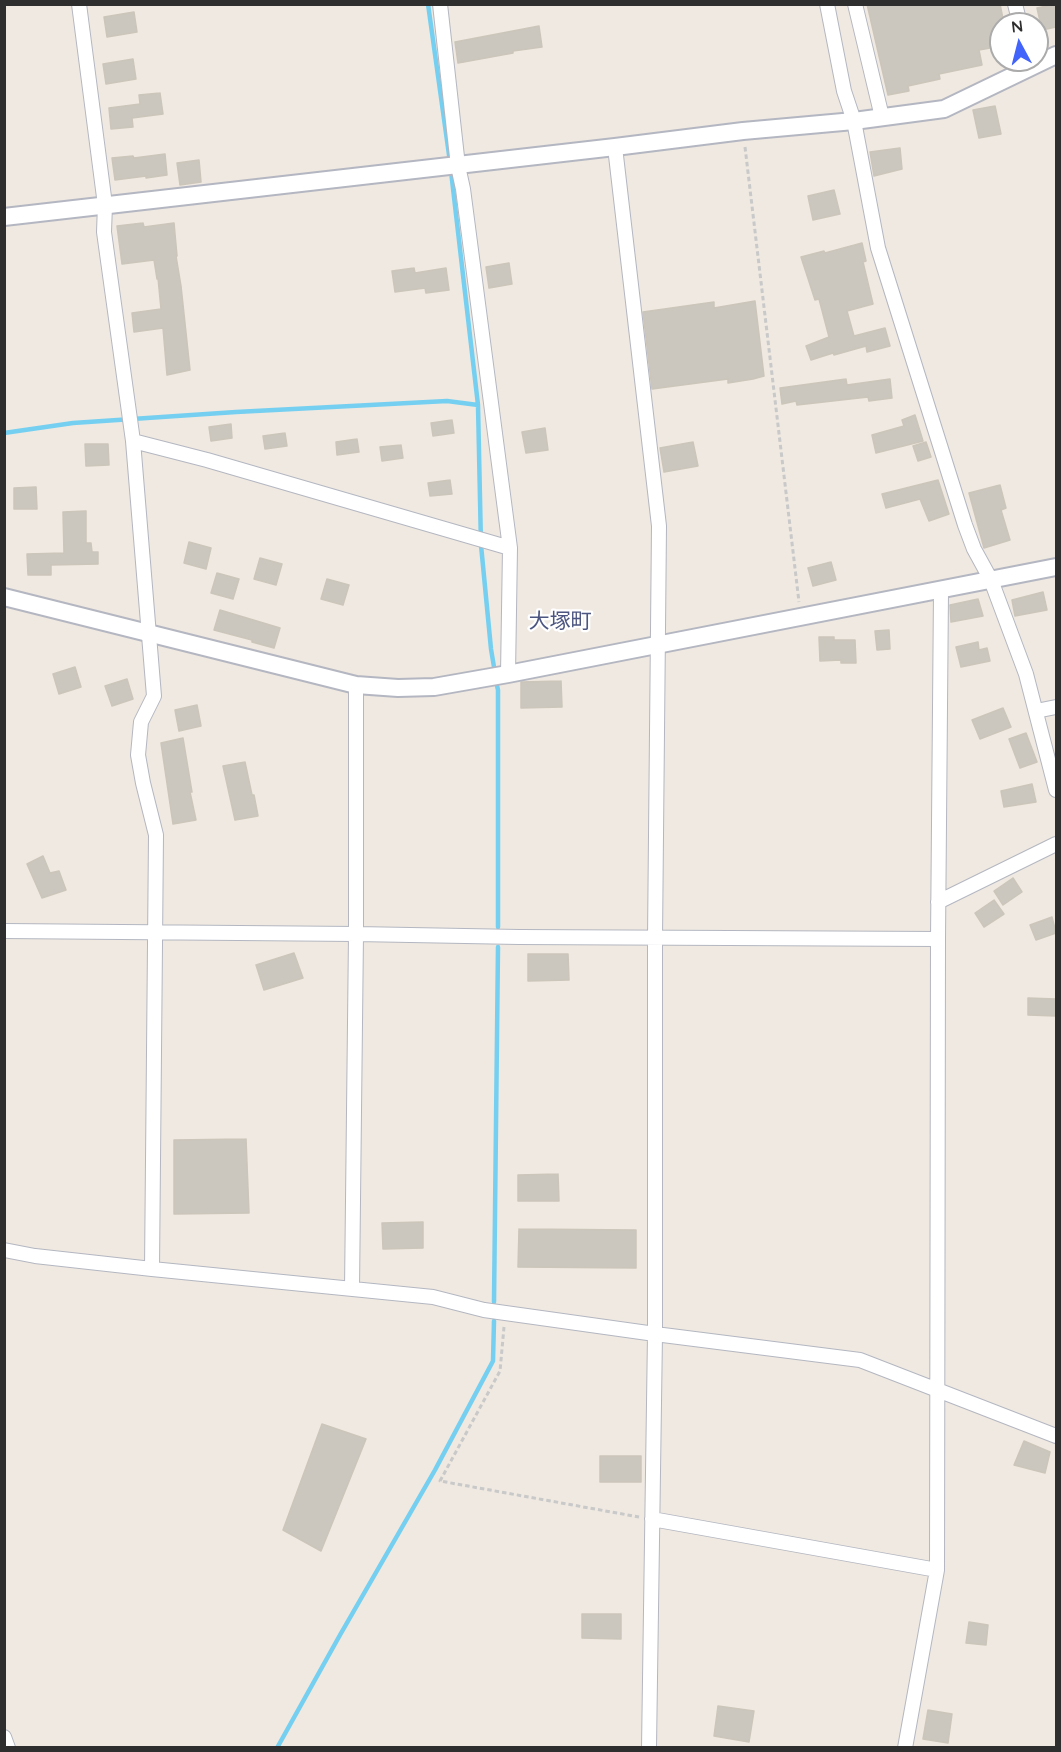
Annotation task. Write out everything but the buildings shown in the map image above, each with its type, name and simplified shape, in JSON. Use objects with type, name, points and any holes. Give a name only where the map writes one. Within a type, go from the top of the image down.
[{"type":"street","points":[[79,4],[105,205],[104,232],[133,441],[154,696],[141,722],[138,755],[156,835],[152,1269]]},
{"type":"street","points":[[440,4],[458,166],[463,189],[510,548],[508,674]]},
{"type":"street","points":[[827,4],[844,92],[854,121],[878,248],[965,525],[974,549],[991,580],[1026,674],[1056,790]]},
{"type":"street","points":[[855,4],[882,117]]},
{"type":"street","points":[[4,217],[944,109],[1015,72]]},
{"type":"street","points":[[615,147],[658,526],[655,1334],[649,1748]]},
{"type":"street","points":[[133,441],[207,460],[510,548]]},
{"type":"street","points":[[4,597],[356,685],[398,688],[434,687],[1056,567]]},
{"type":"street","points":[[905,1748],[937,1570],[941,591]]},
{"type":"street","points":[[352,1289],[356,685]]},
{"type":"street","points":[[1036,711],[1056,706]]},
{"type":"street","points":[[938,902],[1056,844]]},
{"type":"street","points":[[4,931],[938,939]]},
{"type":"street","points":[[4,1250],[35,1256],[152,1269],[433,1297],[484,1311],[860,1360],[1056,1436]]},
{"type":"street","points":[[652,1519],[937,1570]]},
{"type":"street","points":[[4,1737],[8,1748]]},
{"type":"path","points":[[743,131],[801,618]]},
{"type":"path","points":[[506,1313],[500,1371],[440,1481],[652,1519]]},
{"type":"waterway","points":[[428,4],[450,162]]},
{"type":"waterway","points":[[451,171],[478,405],[481,545],[495,673]]},
{"type":"waterway","points":[[4,433],[73,423],[236,412],[447,401],[478,405]]},
{"type":"waterway","points":[[496,681],[498,690],[498,927]]},
{"type":"waterway","points":[[494,1302],[498,947]]},
{"type":"waterway","points":[[277,1748],[435,1470],[493,1361],[494,1321]]},
{"type":"district","name":"大塚町","points":[[560,622]]}]
